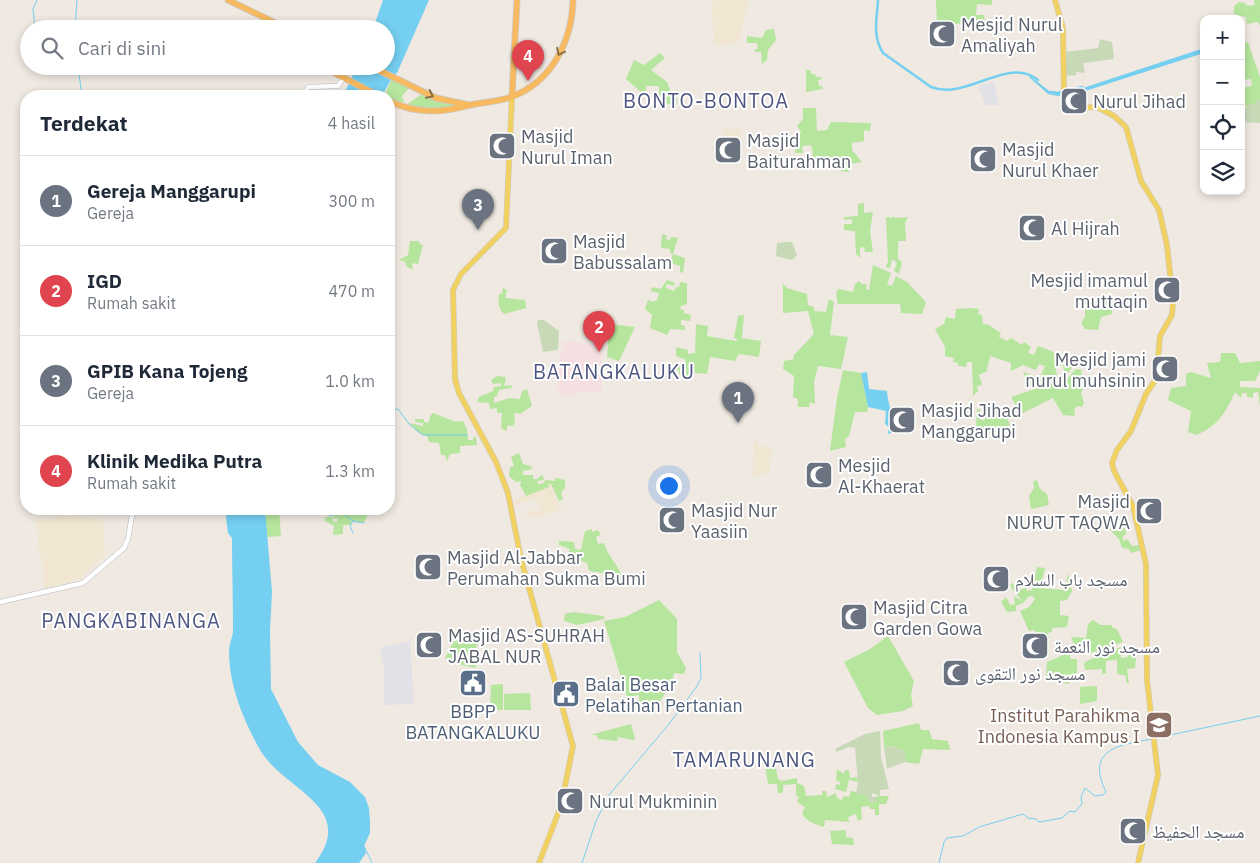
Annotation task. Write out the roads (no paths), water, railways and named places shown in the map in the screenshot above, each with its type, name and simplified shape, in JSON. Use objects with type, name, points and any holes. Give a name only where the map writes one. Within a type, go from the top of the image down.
[{"type":"highway","points":[[228,0],[269,20]]},
{"type":"highway","points":[[512,96],[517,0]]},
{"type":"highway","points":[[395,103],[415,110],[431,112],[449,111],[512,96],[539,81],[552,67],[568,34],[573,3]]},
{"type":"highway","points":[[337,75],[367,90]]},
{"type":"highway","points":[[388,75],[436,98],[471,105]]},
{"type":"main road","points":[[1055,0],[1063,28],[1064,94],[1066,101],[1074,108],[1097,107],[1114,116],[1126,127],[1140,181],[1157,206],[1167,245],[1172,312],[1160,336],[1156,379],[1146,394],[1131,431],[1112,460],[1113,468],[1133,506],[1145,557],[1146,673],[1158,779],[1138,863]]},
{"type":"main road","points":[[305,90],[310,86],[338,86],[344,79]]},
{"type":"main road","points":[[512,96],[506,228],[461,274],[454,286],[454,355],[457,386],[496,462],[508,494],[521,556],[573,746],[560,806],[539,863]]},
{"type":"main road","points":[[0,602],[69,587],[86,580],[124,548],[128,539],[132,515]]},
{"type":"water","points":[[383,0],[429,0],[395,74],[395,20],[376,20]]},
{"type":"water","points":[[1200,49],[1200,54],[1082,92],[1058,96],[1048,94],[1029,77],[1053,94],[1065,94]]},
{"type":"water","points":[[353,75],[394,75],[385,90],[346,90]]},
{"type":"water","points":[[867,372],[869,389],[887,391],[898,431],[888,434],[889,427],[885,424],[886,411],[868,407],[861,373]]},
{"type":"water","points":[[226,515],[266,515],[272,592],[270,631],[271,689],[298,742],[318,765],[350,782],[365,797],[369,808],[370,833],[364,846],[366,853],[359,863],[315,863],[326,843],[328,826],[322,812],[312,799],[270,763],[259,748],[242,714],[234,689],[230,664],[229,648],[233,629],[232,538],[228,533]]},
{"type":"waterway","points":[[34,20],[33,9],[37,0]]},
{"type":"waterway","points":[[76,20],[77,0]]},
{"type":"waterway","points":[[878,0],[876,33],[883,53],[931,87],[945,90],[959,88],[1000,75],[1014,73],[1026,74],[1038,80]]},
{"type":"waterway","points":[[79,75],[81,90]]},
{"type":"waterway","points":[[1051,92],[1058,93],[1082,87]]},
{"type":"waterway","points":[[395,409],[398,409],[410,425],[423,435],[467,435]]},
{"type":"waterway","points":[[329,515],[333,515]]},
{"type":"waterway","points":[[345,515],[353,521],[364,523]]},
{"type":"waterway","points":[[353,521],[350,526],[353,533]]},
{"type":"waterway","points":[[582,863],[596,821],[609,795],[669,724],[697,686],[701,678],[700,653]]},
{"type":"waterway","points":[[1156,738],[1260,716]]},
{"type":"waterway","points":[[939,863],[944,842],[947,838],[963,836],[979,827],[1023,814],[1039,822],[1062,818],[1070,811],[1075,812],[1082,804],[1081,797],[1085,788],[1095,796],[1103,795],[1106,792],[1101,778],[1100,766],[1103,758],[1109,752],[1117,747],[1152,739]]},
{"type":"waterway","points":[[364,846],[372,863]]},
{"type":"place","name":"Mesjid Nurul Amaliyah","points":[[942,34]]},
{"type":"place","name":"Klinik Medika Putra","points":[[528,81]]},
{"type":"place","name":"Nurul Jihad","points":[[1074,101]]},
{"type":"place","name":"Masjid Nurul Iman","points":[[502,146]]},
{"type":"place","name":"Masjid Baiturahman","points":[[728,150]]},
{"type":"place","name":"Masjid Nurul Khaer","points":[[983,159]]},
{"type":"place","name":"Al Hijrah","points":[[1032,228]]},
{"type":"place","name":"GPIB Kana Tojeng","points":[[478,230]]},
{"type":"place","name":"Masjid Babussalam","points":[[554,251]]},
{"type":"place","name":"Mesjid imamul muttaqin","points":[[1167,290]]},
{"type":"place","name":"IGD","points":[[599,352]]},
{"type":"place","name":"Mesjid jami nurul muhsinin","points":[[1165,369]]},
{"type":"place","name":"Masjid Jihad Manggarupi","points":[[902,420]]},
{"type":"place","name":"Gereja Manggarupi","points":[[738,423]]},
{"type":"place","name":"Mesjid Al-Khaerat","points":[[819,475]]},
{"type":"place","name":"Masjid NURUT TAQWA","points":[[1149,511]]},
{"type":"place","name":"Masjid Nur Yaasiin","points":[[672,520]]},
{"type":"place","name":"Masjid Al-Jabbar Perumahan Sukma Bumi","points":[[428,567]]},
{"type":"place","name":"مسجد باب السلام","points":[[996,579]]},
{"type":"place","name":"Masjid Citra Garden Gowa","points":[[854,617]]},
{"type":"place","name":"Masjid AS-SUHRAH JABAL NUR","points":[[429,645]]},
{"type":"place","name":"مسجد نور النعمة","points":[[1035,646]]},
{"type":"place","name":"مسجد نور التقوى","points":[[956,673]]},
{"type":"place","name":"BBPP BATANGKALUKU","points":[[473,683]]},
{"type":"place","name":"Balai Besar Pelatihan Pertanian","points":[[566,694]]},
{"type":"place","name":"Institut Parahikma Indonesia Kampus I","points":[[1159,725]]},
{"type":"place","name":"Nurul Mukminin","points":[[570,801]]},
{"type":"place","name":"مسجد الحفيظ","points":[[1133,831]]},
{"type":"district","name":"BONTO-BONTOA","points":[[706,100]]},
{"type":"district","name":"BATANGKALUKU","points":[[614,371]]},
{"type":"district","name":"PANGKABINANGA","points":[[131,620]]},
{"type":"district","name":"TAMARUNANG","points":[[744,759]]}]
